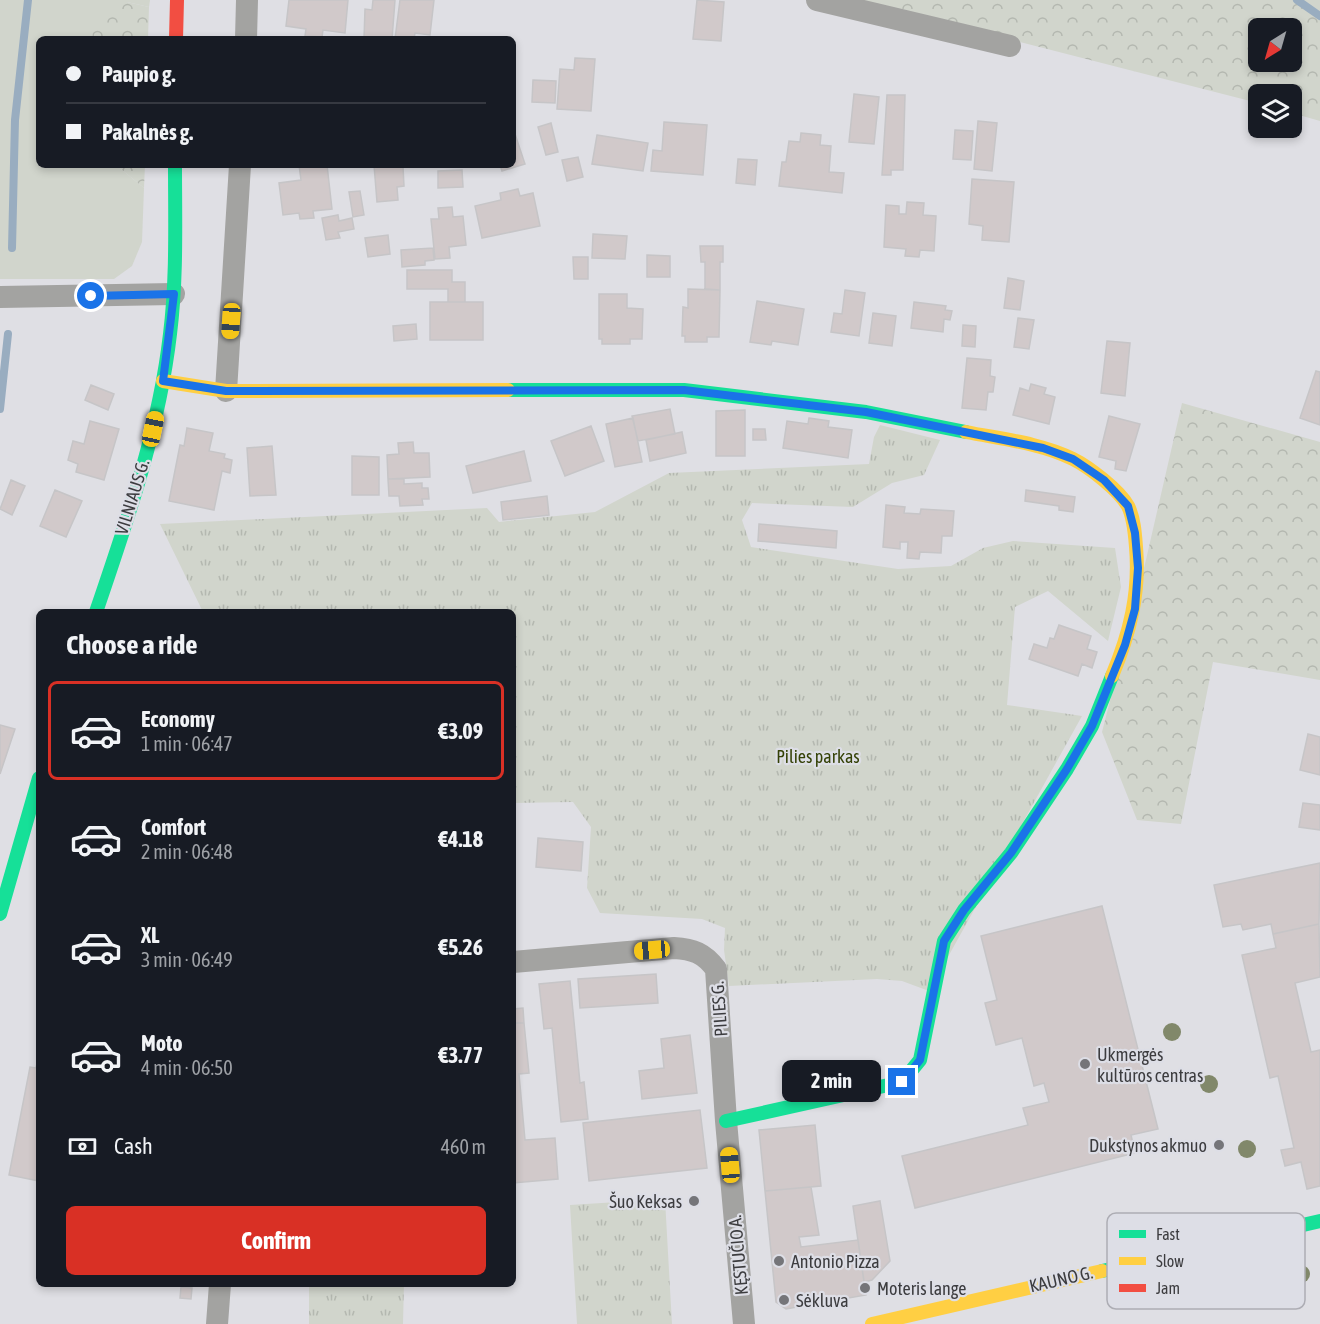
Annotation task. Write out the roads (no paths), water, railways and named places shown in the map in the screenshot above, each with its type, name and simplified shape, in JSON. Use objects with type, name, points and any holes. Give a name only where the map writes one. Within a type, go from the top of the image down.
[{"type":"street","points":[[176,36],[177,0]]},
{"type":"street","points":[[246,36],[248,0]]},
{"type":"street","points":[[817,0],[1010,46]]},
{"type":"street","name":"VILNIAUS G.","points":[[97,609],[153,429],[163,381],[174,294],[175,168]]},
{"type":"street","points":[[226,391],[240,168]]},
{"type":"street","points":[[0,297],[174,294]]},
{"type":"street","points":[[163,381],[226,391],[684,390],[866,412],[1043,448],[1073,459],[1104,480],[1128,506],[1135,533],[1138,568],[1135,609],[1125,645],[1092,726],[1067,769],[1011,853],[964,910],[944,941],[920,1060],[902,1082],[726,1121]]},
{"type":"street","points":[[0,914],[36,788]]},
{"type":"street","name":"PILIES G.","points":[[516,962],[674,948],[691,949],[704,956],[716,969],[732,1187]]},
{"type":"street","name":"KĘSTUČIO A.","points":[[732,1187],[744,1324]]},
{"type":"street","name":"KAUNO G.","points":[[1305,1224],[1320,1221]]},
{"type":"street","name":"KAUNO G.","points":[[872,1324],[1107,1270]]},
{"type":"street","points":[[217,1324],[220,1287]]},
{"type":"waterway","points":[[12,248],[15,120],[28,0]]},
{"type":"waterway","points":[[1297,0],[1320,16]]},
{"type":"waterway","points":[[0,409],[8,334]]},
{"type":"place","name":"Ukmergės kultūros centras","points":[[1085,1064]]},
{"type":"place","name":"Dukstynos akmuo","points":[[1219,1145]]},
{"type":"place","name":"Šuo Keksas","points":[[694,1201]]},
{"type":"place","name":"Antonio Pizza","points":[[779,1261]]},
{"type":"place","name":"Moteris lange","points":[[865,1288]]},
{"type":"place","name":"Sėkluva","points":[[784,1300]]},
{"type":"park label","name":"Pilies parkas","points":[[818,756]]}]
